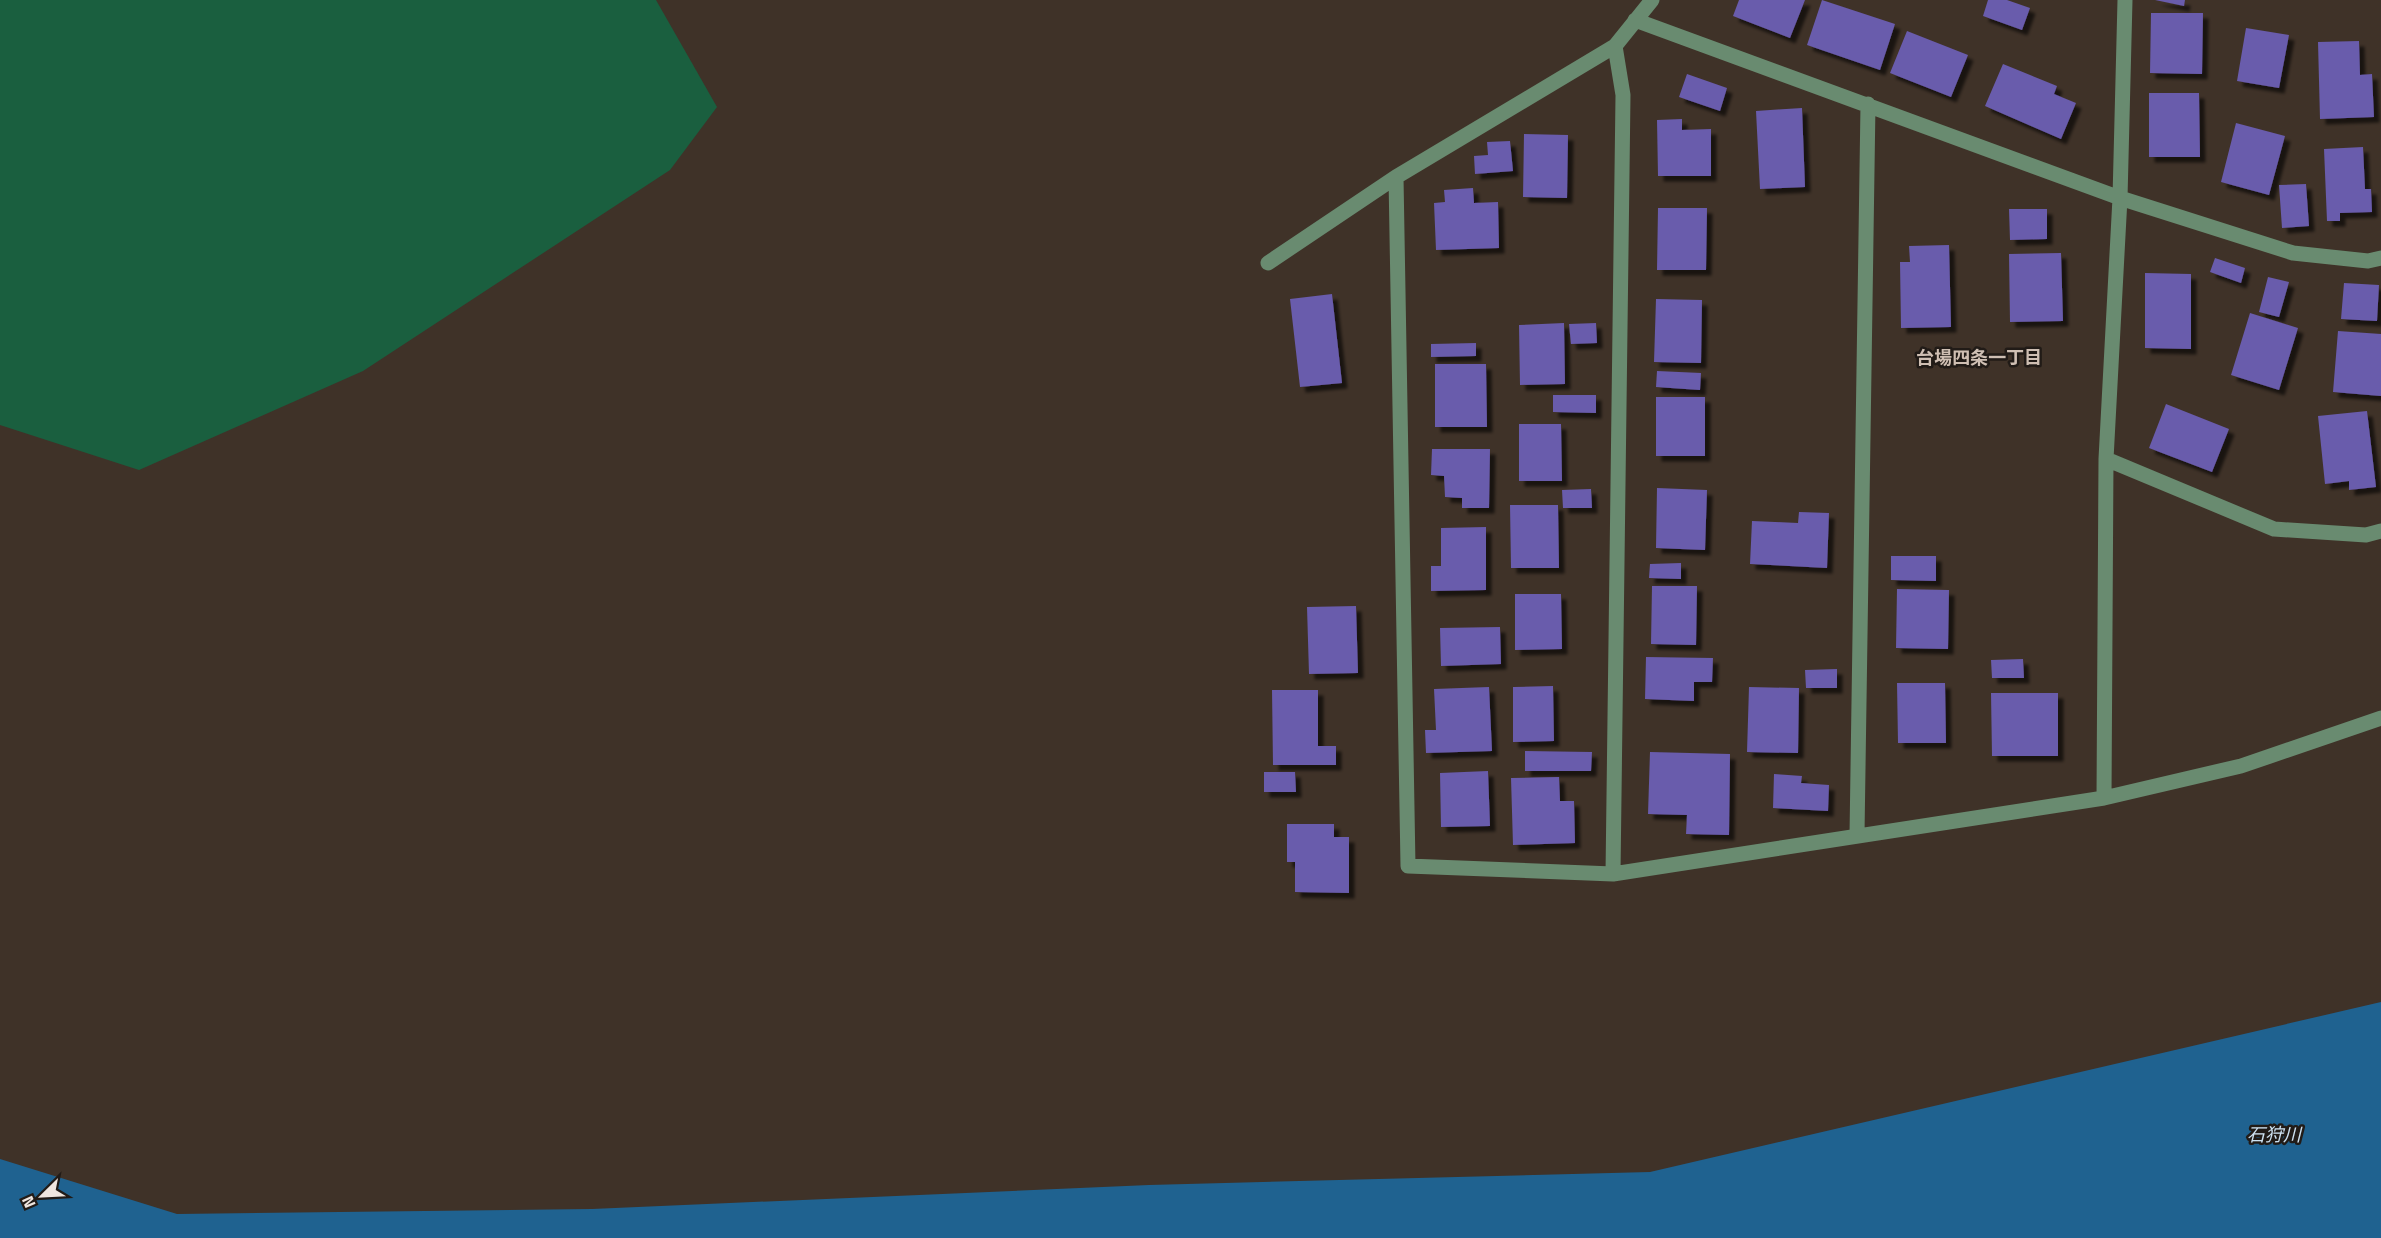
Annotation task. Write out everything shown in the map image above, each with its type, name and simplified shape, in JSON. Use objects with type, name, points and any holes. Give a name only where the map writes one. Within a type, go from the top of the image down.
[{"type":"street","points":[[1268,263],[1396,177],[1615,46],[1652,0]]},
{"type":"street","points":[[2104,798],[2106,459],[2120,198],[2125,0]]},
{"type":"street","points":[[1635,20],[2120,198],[2294,253],[2368,261],[2381,258]]},
{"type":"street","points":[[1613,874],[1623,95],[1615,46]]},
{"type":"street","points":[[1857,835],[1868,104]]},
{"type":"street","points":[[1396,177],[1408,866],[1613,874],[2104,798],[2241,766],[2381,718]]},
{"type":"street","points":[[2106,459],[2274,529],[2367,535],[2381,531]]},
{"type":"green space","points":[[0,0],[656,0],[717,107],[670,170],[363,371],[139,470],[0,425]]},
{"type":"water","name":"石狩川","points":[[2381,1002],[2381,1238],[0,1238],[0,1159],[177,1214],[592,1209],[1149,1185],[1650,1172]]},
{"type":"building","points":[[1739,0],[1805,0],[1790,38],[1733,16]]},
{"type":"building","points":[[1822,0],[1895,24],[1880,70],[1807,45]]},
{"type":"building","points":[[1988,0],[2007,0],[2030,8],[2022,30],[1983,16]]},
{"type":"building","points":[[2155,0],[2185,0],[2184,6]]},
{"type":"building","points":[[2151,13],[2203,13],[2202,74],[2150,73]]},
{"type":"building","points":[[2246,28],[2289,35],[2279,88],[2237,81]]},
{"type":"building","points":[[1907,31],[1968,55],[1951,97],[1890,73]]},
{"type":"building","points":[[2359,41],[2360,75],[2372,74],[2374,117],[2320,119],[2318,42]]},
{"type":"building","points":[[2003,64],[2057,86],[2054,94],[2076,103],[2061,139],[1985,106]]},
{"type":"building","points":[[1687,74],[1727,88],[1720,111],[1679,97]]},
{"type":"building","points":[[2149,93],[2199,93],[2200,157],[2149,157]]},
{"type":"building","points":[[1802,108],[1805,187],[1760,189],[1756,111]]},
{"type":"building","points":[[1682,119],[1682,130],[1711,129],[1711,176],[1658,176],[1657,120]]},
{"type":"building","points":[[2236,123],[2285,136],[2269,195],[2221,182]]},
{"type":"building","points":[[1524,134],[1568,135],[1567,198],[1523,197]]},
{"type":"building","points":[[1510,141],[1513,171],[1475,174],[1474,156],[1488,155],[1487,142]]},
{"type":"building","points":[[2363,147],[2365,189],[2371,189],[2372,212],[2340,213],[2340,221],[2327,221],[2324,149]]},
{"type":"building","points":[[2306,184],[2309,226],[2282,228],[2279,185]]},
{"type":"building","points":[[1473,188],[1474,203],[1498,202],[1499,248],[1436,250],[1434,203],[1445,202],[1444,190]]},
{"type":"building","points":[[1658,208],[1707,208],[1706,270],[1657,270]]},
{"type":"building","points":[[2009,209],[2047,209],[2047,239],[2010,240]]},
{"type":"building","points":[[1949,245],[1951,327],[1901,328],[1900,262],[1910,262],[1909,246]]},
{"type":"building","points":[[2061,253],[2063,321],[2010,322],[2009,254]]},
{"type":"building","points":[[2215,258],[2245,268],[2241,283],[2210,272]]},
{"type":"building","points":[[2145,273],[2191,274],[2191,349],[2145,348]]},
{"type":"building","points":[[2268,277],[2289,282],[2279,317],[2259,312]]},
{"type":"building","points":[[2344,283],[2379,285],[2377,321],[2341,319]]},
{"type":"building","points":[[1332,294],[1342,383],[1300,387],[1290,299]]},
{"type":"building","points":[[1656,299],[1702,300],[1701,363],[1654,362]]},
{"type":"building","points":[[2250,313],[2298,328],[2279,390],[2231,375]]},
{"type":"building","points":[[1564,323],[1565,384],[1520,385],[1519,325]]},
{"type":"building","points":[[1596,323],[1597,343],[1571,344],[1569,324]]},
{"type":"building","points":[[2338,331],[2381,334],[2381,396],[2333,392]]},
{"type":"building","points":[[1476,343],[1476,356],[1431,357],[1431,344]]},
{"type":"building","points":[[1435,364],[1486,364],[1487,427],[1435,427]]},
{"type":"building","points":[[1657,371],[1701,373],[1700,390],[1656,387]]},
{"type":"building","points":[[1553,395],[1596,395],[1596,413],[1553,412]]},
{"type":"building","points":[[1656,397],[1705,397],[1705,456],[1656,456]]},
{"type":"building","points":[[2166,404],[2229,429],[2212,472],[2149,448]]},
{"type":"building","points":[[2367,411],[2376,487],[2349,490],[2349,481],[2325,484],[2318,416]]},
{"type":"building","points":[[1519,424],[1561,424],[1562,481],[1519,481]]},
{"type":"building","points":[[1432,449],[1490,449],[1489,508],[1462,508],[1462,498],[1445,497],[1444,476],[1431,475]]},
{"type":"building","points":[[1657,488],[1707,490],[1705,550],[1656,548]]},
{"type":"building","points":[[1591,489],[1592,508],[1563,508],[1562,490]]},
{"type":"building","points":[[1510,505],[1558,505],[1559,568],[1511,568]]},
{"type":"building","points":[[1799,512],[1829,513],[1827,568],[1750,564],[1752,521],[1798,523]]},
{"type":"building","points":[[1486,527],[1486,590],[1431,591],[1431,566],[1441,566],[1441,528]]},
{"type":"building","points":[[1891,556],[1936,556],[1936,581],[1891,580]]},
{"type":"building","points":[[1681,563],[1681,579],[1649,578],[1650,564]]},
{"type":"building","points":[[1652,586],[1697,586],[1696,645],[1651,644]]},
{"type":"building","points":[[1897,589],[1949,590],[1948,649],[1896,648]]},
{"type":"building","points":[[1515,594],[1561,594],[1562,649],[1515,650]]},
{"type":"building","points":[[1356,606],[1358,673],[1309,674],[1307,607]]},
{"type":"building","points":[[1500,627],[1501,664],[1441,666],[1440,628]]},
{"type":"building","points":[[1646,657],[1713,658],[1712,682],[1694,682],[1694,701],[1645,699]]},
{"type":"building","points":[[2023,659],[2024,678],[1992,678],[1991,660]]},
{"type":"building","points":[[1837,669],[1837,688],[1806,688],[1805,670]]},
{"type":"building","points":[[1897,683],[1945,683],[1946,743],[1898,743]]},
{"type":"building","points":[[1553,686],[1554,741],[1513,742],[1513,687]]},
{"type":"building","points":[[1489,687],[1492,751],[1426,753],[1425,730],[1436,730],[1434,689]]},
{"type":"building","points":[[1749,687],[1799,688],[1798,753],[1747,752]]},
{"type":"building","points":[[1272,690],[1318,690],[1318,746],[1336,746],[1336,765],[1273,765]]},
{"type":"building","points":[[1991,693],[2058,693],[2058,756],[1992,756]]},
{"type":"building","points":[[1525,751],[1592,752],[1591,771],[1525,771]]},
{"type":"building","points":[[1650,752],[1730,754],[1729,835],[1686,834],[1687,815],[1648,814]]},
{"type":"building","points":[[1488,771],[1490,826],[1441,827],[1440,773]]},
{"type":"building","points":[[1264,772],[1295,772],[1296,792],[1264,792]]},
{"type":"building","points":[[1774,774],[1802,776],[1801,783],[1829,785],[1828,811],[1773,808]]},
{"type":"building","points":[[1559,777],[1560,801],[1574,801],[1575,843],[1513,845],[1511,778]]},
{"type":"building","points":[[1287,824],[1334,824],[1334,837],[1349,837],[1349,893],[1295,892],[1295,862],[1287,862]]},
{"type":"district","name":"台場四条一丁目","points":[[1979,357]]}]
